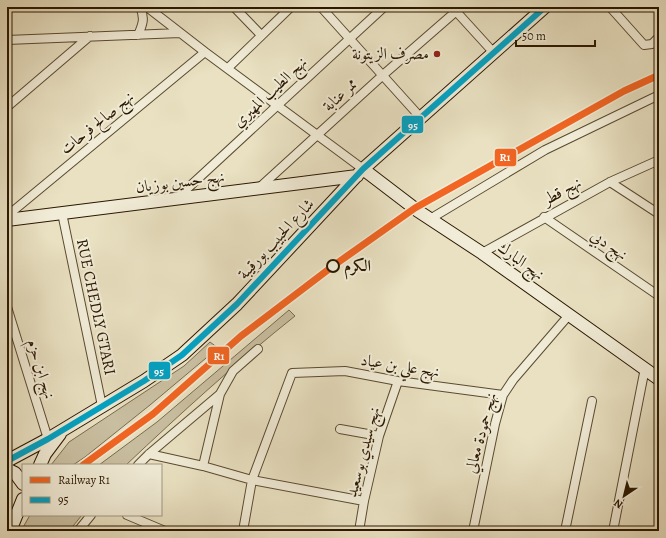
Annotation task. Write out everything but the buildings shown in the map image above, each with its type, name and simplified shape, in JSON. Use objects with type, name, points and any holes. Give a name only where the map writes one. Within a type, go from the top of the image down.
[{"type":"street","points":[[138,35],[143,23],[140,7]]},
{"type":"street","points":[[147,7],[318,136],[360,173]]},
{"type":"street","points":[[234,7],[261,35]]},
{"type":"street","points":[[228,68],[291,7]]},
{"type":"street","points":[[321,7],[421,118]]},
{"type":"street","name":"نهج الطيب المهيري","points":[[175,199],[384,7]]},
{"type":"street","name":"شارع الحبيب بورقيبة","points":[[7,461],[65,429],[144,381],[182,355],[237,304],[360,173],[545,7]]},
{"type":"street","points":[[610,7],[644,45],[652,44],[659,37]]},
{"type":"street","points":[[456,8],[494,53]]},
{"type":"street","name":"ممر عنابة","points":[[258,189],[318,136],[382,75],[456,8]]},
{"type":"street","points":[[7,40],[180,33]]},
{"type":"street","points":[[7,107],[90,36]]},
{"type":"street","name":"نهج صالح فرحات","points":[[7,216],[205,52]]},
{"type":"street","points":[[430,219],[545,150],[659,95]]},
{"type":"street","name":"نهج قطر","points":[[482,253],[544,217],[610,182],[659,160]]},
{"type":"street","name":"نهج البارك","points":[[360,173],[482,253],[659,379]]},
{"type":"street","name":"نهج حسين بوزيان","points":[[7,220],[258,189],[360,173]]},
{"type":"street","points":[[610,182],[659,214]]},
{"type":"street","name":"RUE CHEDLY GTARI","points":[[62,213],[102,406]]},
{"type":"street","name":"نهج دبي","points":[[544,217],[659,296]]},
{"type":"street","name":"نهج ابن حزم","points":[[7,307],[48,439]]},
{"type":"street","name":"نهج حمودة معالي","points":[[473,531],[495,424],[503,395],[569,315]]},
{"type":"street","points":[[203,466],[220,394],[233,371],[258,348]]},
{"type":"street","points":[[613,531],[645,368]]},
{"type":"street","name":"نهج علي بن عياد","points":[[252,480],[292,373],[345,371],[398,381],[503,395]]},
{"type":"street","name":"نهج سيدي بوسعيد","points":[[359,531],[364,501],[379,436],[398,381]]},
{"type":"street","points":[[139,464],[148,454],[220,394]]},
{"type":"street","points":[[565,531],[592,401]]},
{"type":"street","points":[[40,464],[45,454],[65,429]]},
{"type":"street","points":[[340,429],[379,436]]},
{"type":"street","points":[[148,454],[203,466],[252,480],[364,501]]},
{"type":"street","points":[[7,470],[14,473],[22,483]]},
{"type":"street","points":[[243,531],[252,480]]},
{"type":"street","points":[[10,531],[22,501]]},
{"type":"street","points":[[78,531],[90,516]]},
{"type":"street","points":[[129,516],[165,531]]},
{"type":"shaded area","points":[[289,310],[295,316],[251,352],[167,426],[127,464],[100,464],[157,422]]},
{"type":"shaded area","points":[[210,342],[218,348],[85,457],[74,464],[52,464],[69,442],[184,366]]},
{"type":"shaded area","points":[[29,516],[81,516],[69,531],[21,531]]},
{"type":"rail line","name":"R1","points":[[84,464],[153,414],[241,336],[333,266],[415,208],[624,91],[659,75]]},
{"type":"transit line","name":"95","points":[[7,461],[48,439],[144,381],[182,355],[237,304],[363,169],[545,7]]},
{"type":"place","name":"مصرف الزيتونة","points":[[437,54]]},
{"type":"place","name":"الكرم","points":[[333,266]]}]
